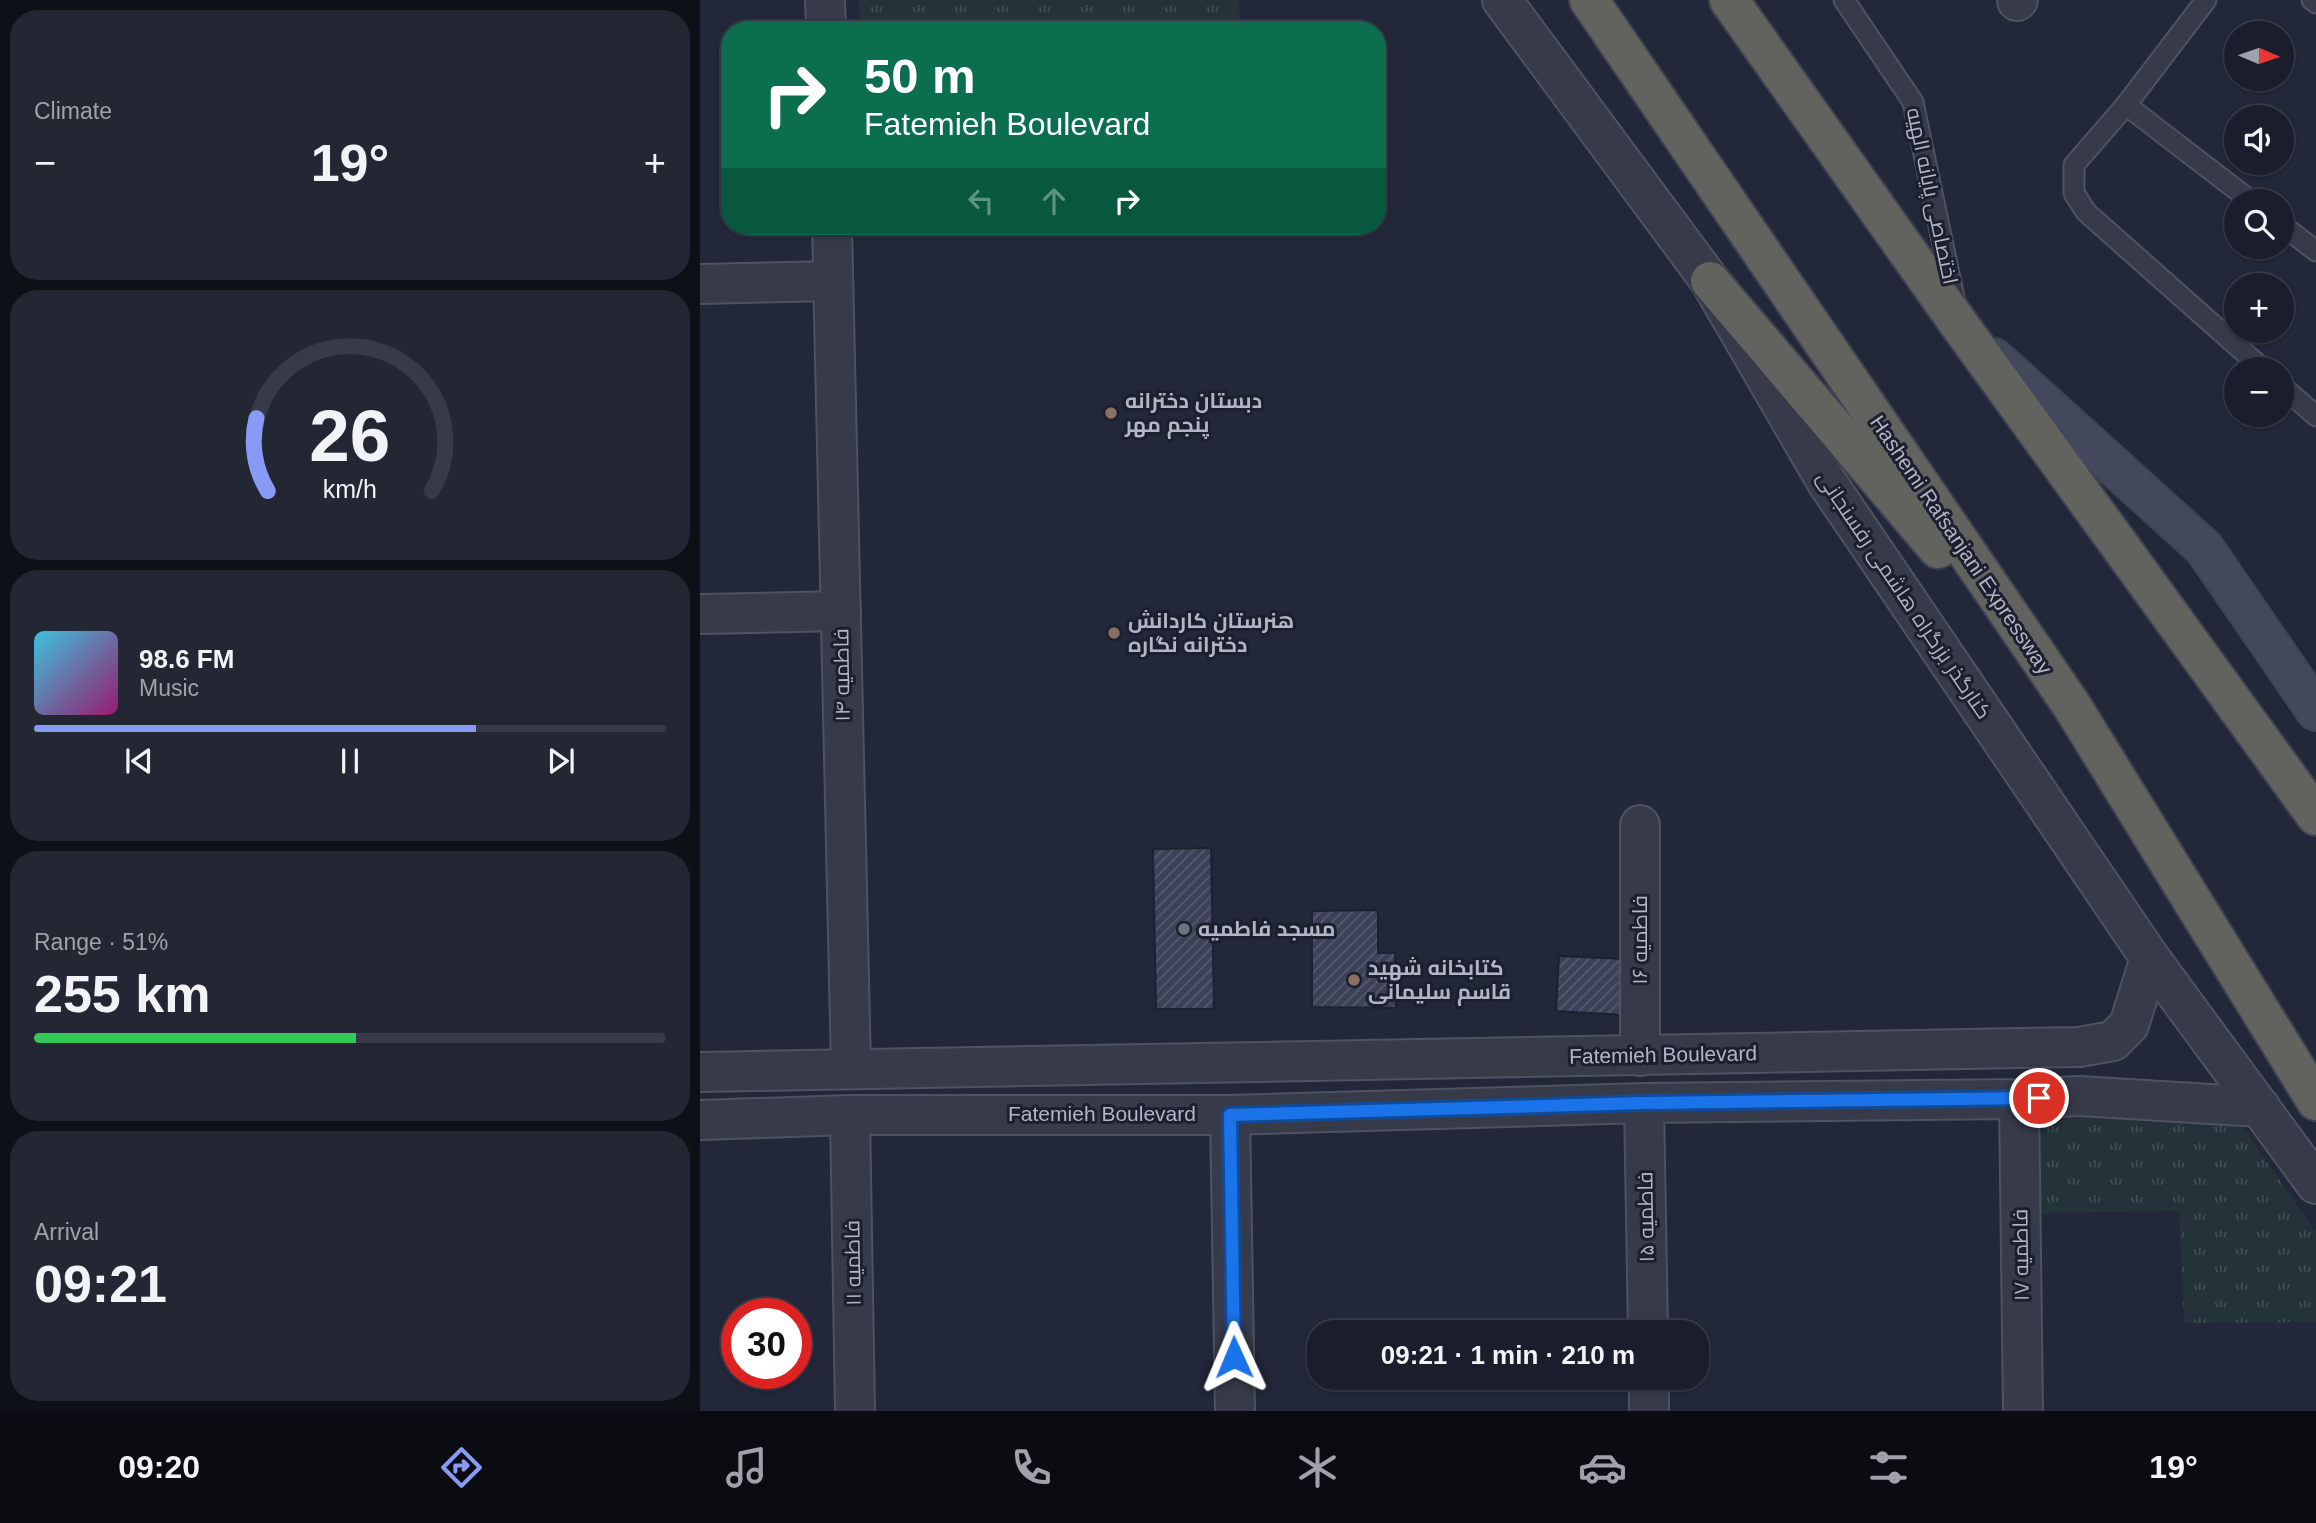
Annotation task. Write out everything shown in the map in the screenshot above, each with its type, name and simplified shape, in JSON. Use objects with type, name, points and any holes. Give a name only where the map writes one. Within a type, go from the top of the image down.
[{"type":"highway","name":"Hashemi Rafsanjani Expressway","points":[[1589,0],[2071,706],[2316,1101]]},
{"type":"highway","points":[[1729,0],[1961,327],[2316,816]]},
{"type":"highway","points":[[1710,281],[2071,706]]},
{"type":"main road","points":[[1961,327],[2203,548],[2316,711]]},
{"type":"street","points":[[825,0],[826,21]]},
{"type":"street","name":"کنارگذر بزرگراه هاشمی رفسنجانی","points":[[1502,0],[1710,281],[1826,481],[2150,958],[2316,1184]]},
{"type":"street","name":"فاطمیه ۱۴","points":[[832,235],[851,1068]]},
{"type":"street","points":[[700,284],[833,281]]},
{"type":"street","points":[[700,614],[841,611]]},
{"type":"street","name":"فاطمیه ۱۶","points":[[1640,825],[1640,1056]]},
{"type":"street","name":"Fatemieh Boulevard","points":[[700,1072],[851,1068],[1047,1068],[2079,1047],[2113,1041],[2129,1025],[2150,958]]},
{"type":"street","points":[[2079,1047],[2097,1055],[2103,1064],[2104,1074],[2093,1091],[2079,1096]]},
{"type":"street","name":"Fatemieh Boulevard","points":[[700,1120],[850,1115],[1230,1115],[1644,1103],[2079,1096],[2260,1107]]},
{"type":"street","name":"فاطمیه ۱۷","points":[[2019,1099],[2024,1411]]},
{"type":"street","name":"فاطمیه ۱۵","points":[[1644,1103],[1648,1320]]},
{"type":"street","name":"فاطمیه ۱۱","points":[[850,1115],[855,1411]]},
{"type":"street","points":[[1230,1115],[1235,1411]]},
{"type":"street","points":[[1648,1390],[1649,1411]]},
{"type":"lane","name":"اختصاصی پایانه الهیه","points":[[1844,0],[1913,102],[1961,327]]},
{"type":"lane","points":[[2206,0],[2126,106],[2074,165],[2074,193],[2086,212],[2249,357]]},
{"type":"lane","points":[[2126,106],[2235,189]]},
{"type":"lane","points":[[2294,234],[2316,251]]},
{"type":"lane","points":[[2294,397],[2316,416]]},
{"type":"green space","points":[[859,0],[1239,0],[1240,21],[860,21]]},
{"type":"green space","points":[[2040,1117],[2239,1122],[2316,1232],[2316,1322],[2184,1323],[2179,1211],[2041,1213]]},
{"type":"building","name":"مسجد فاطمیه","points":[[1211,848],[1214,1009],[1156,1009],[1153,849]]},
{"type":"building","name":"کتابخانه شهید قاسم سلیمانی","points":[[1378,910],[1378,953],[1395,953],[1396,1008],[1312,1007],[1312,911]]},
{"type":"building","points":[[1559,956],[1626,959],[1624,1015],[1556,1011]]},
{"type":"place","name":"دبستان دخترانه پنجم مهر","points":[[1111,413]]},
{"type":"place","name":"هنرستان کاردانش دخترانه نگاره","points":[[1114,633]]},
{"type":"place","name":"مسجد فاطمیه","points":[[1184,929]]},
{"type":"place","name":"کتابخانه شهید قاسم سلیمانی","points":[[1354,980]]},
{"type":"route","points":[[1234,1357],[1230,1115],[1644,1103],[2039,1098]]}]
